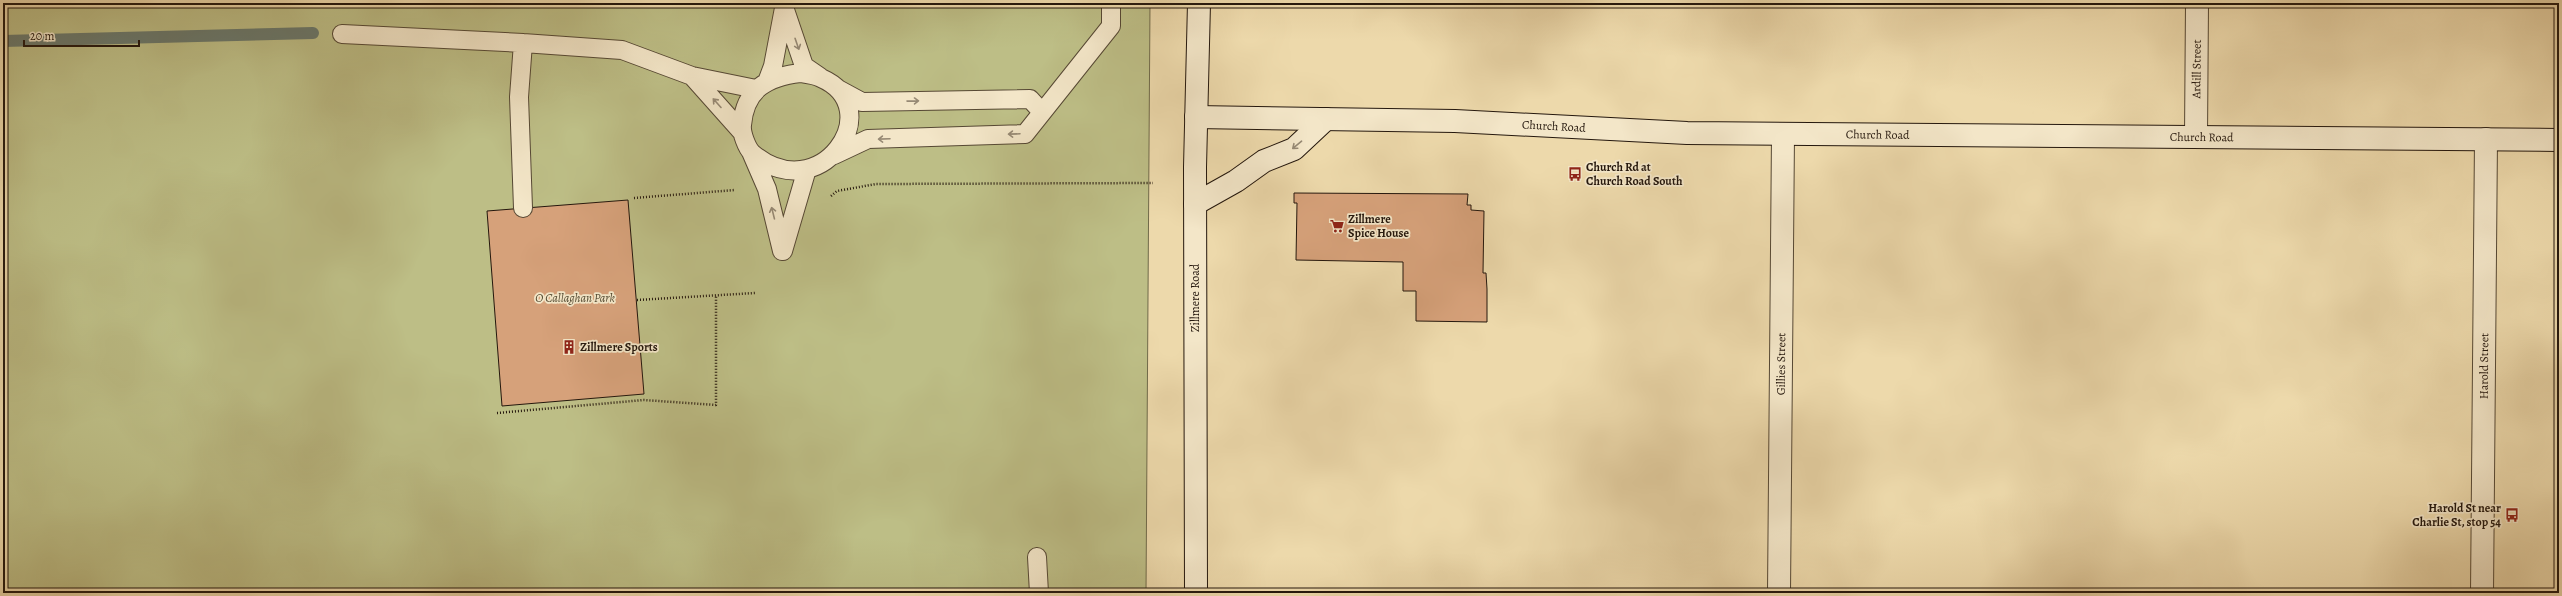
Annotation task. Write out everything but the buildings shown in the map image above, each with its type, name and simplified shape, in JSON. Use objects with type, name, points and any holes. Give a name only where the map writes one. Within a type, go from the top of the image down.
[{"type":"street","name":"Zillmere Road","points":[[1196,593],[1195,204],[1199,3]]},
{"type":"street","name":"Ardill Street","points":[[2196,136],[2197,3]]},
{"type":"street","name":"Church Road","points":[[1196,117],[1455,121],[1687,133],[1783,135],[2196,136],[2559,140]]},
{"type":"street","points":[[1195,204],[1236,181],[1264,161],[1294,149],[1326,119]]},
{"type":"street","name":"Gillies Street","points":[[1779,593],[1783,135]]},
{"type":"street","name":"Harold Street","points":[[2482,593],[2486,139]]},
{"type":"lane","points":[[751,152],[776,168],[790,171],[807,169],[868,139],[1025,134],[1111,26],[1111,3]]},
{"type":"lane","points":[[784,5],[804,66],[828,83],[862,102],[1030,99],[1042,112]]},
{"type":"lane","points":[[741,131],[743,109],[762,85],[773,66],[784,5]]},
{"type":"lane","points":[[342,34],[523,42],[622,50],[692,76],[762,85],[779,75],[800,73],[828,83],[846,103],[850,123],[845,141],[834,155]]},
{"type":"lane","points":[[523,42],[519,97],[523,208]]},
{"type":"lane","points":[[692,76],[741,131],[768,189],[782,251],[807,169]]},
{"type":"lane","points":[[1037,557],[1039,593]]},
{"type":"path","points":[[828,199],[837,191],[876,184],[1153,183]]},
{"type":"path","points":[[634,198],[736,190],[739,196]]},
{"type":"path","points":[[637,300],[755,293]]},
{"type":"path","points":[[497,413],[644,400],[716,404],[716,296]]},
{"type":"green space","name":"O Callaghan Park","points":[[3,3],[1150,3],[1146,593],[3,593]]},
{"type":"waterway","points":[[3,41],[313,33]]},
{"type":"place","name":"Church Rd at Church Road South","points":[[1575,174]]},
{"type":"place","name":"Zillmere Spice House","points":[[1337,226]]},
{"type":"place","name":"Zillmere Sports","points":[[569,347]]},
{"type":"place","name":"Harold St near Charlie St, stop 54","points":[[2512,515]]}]
